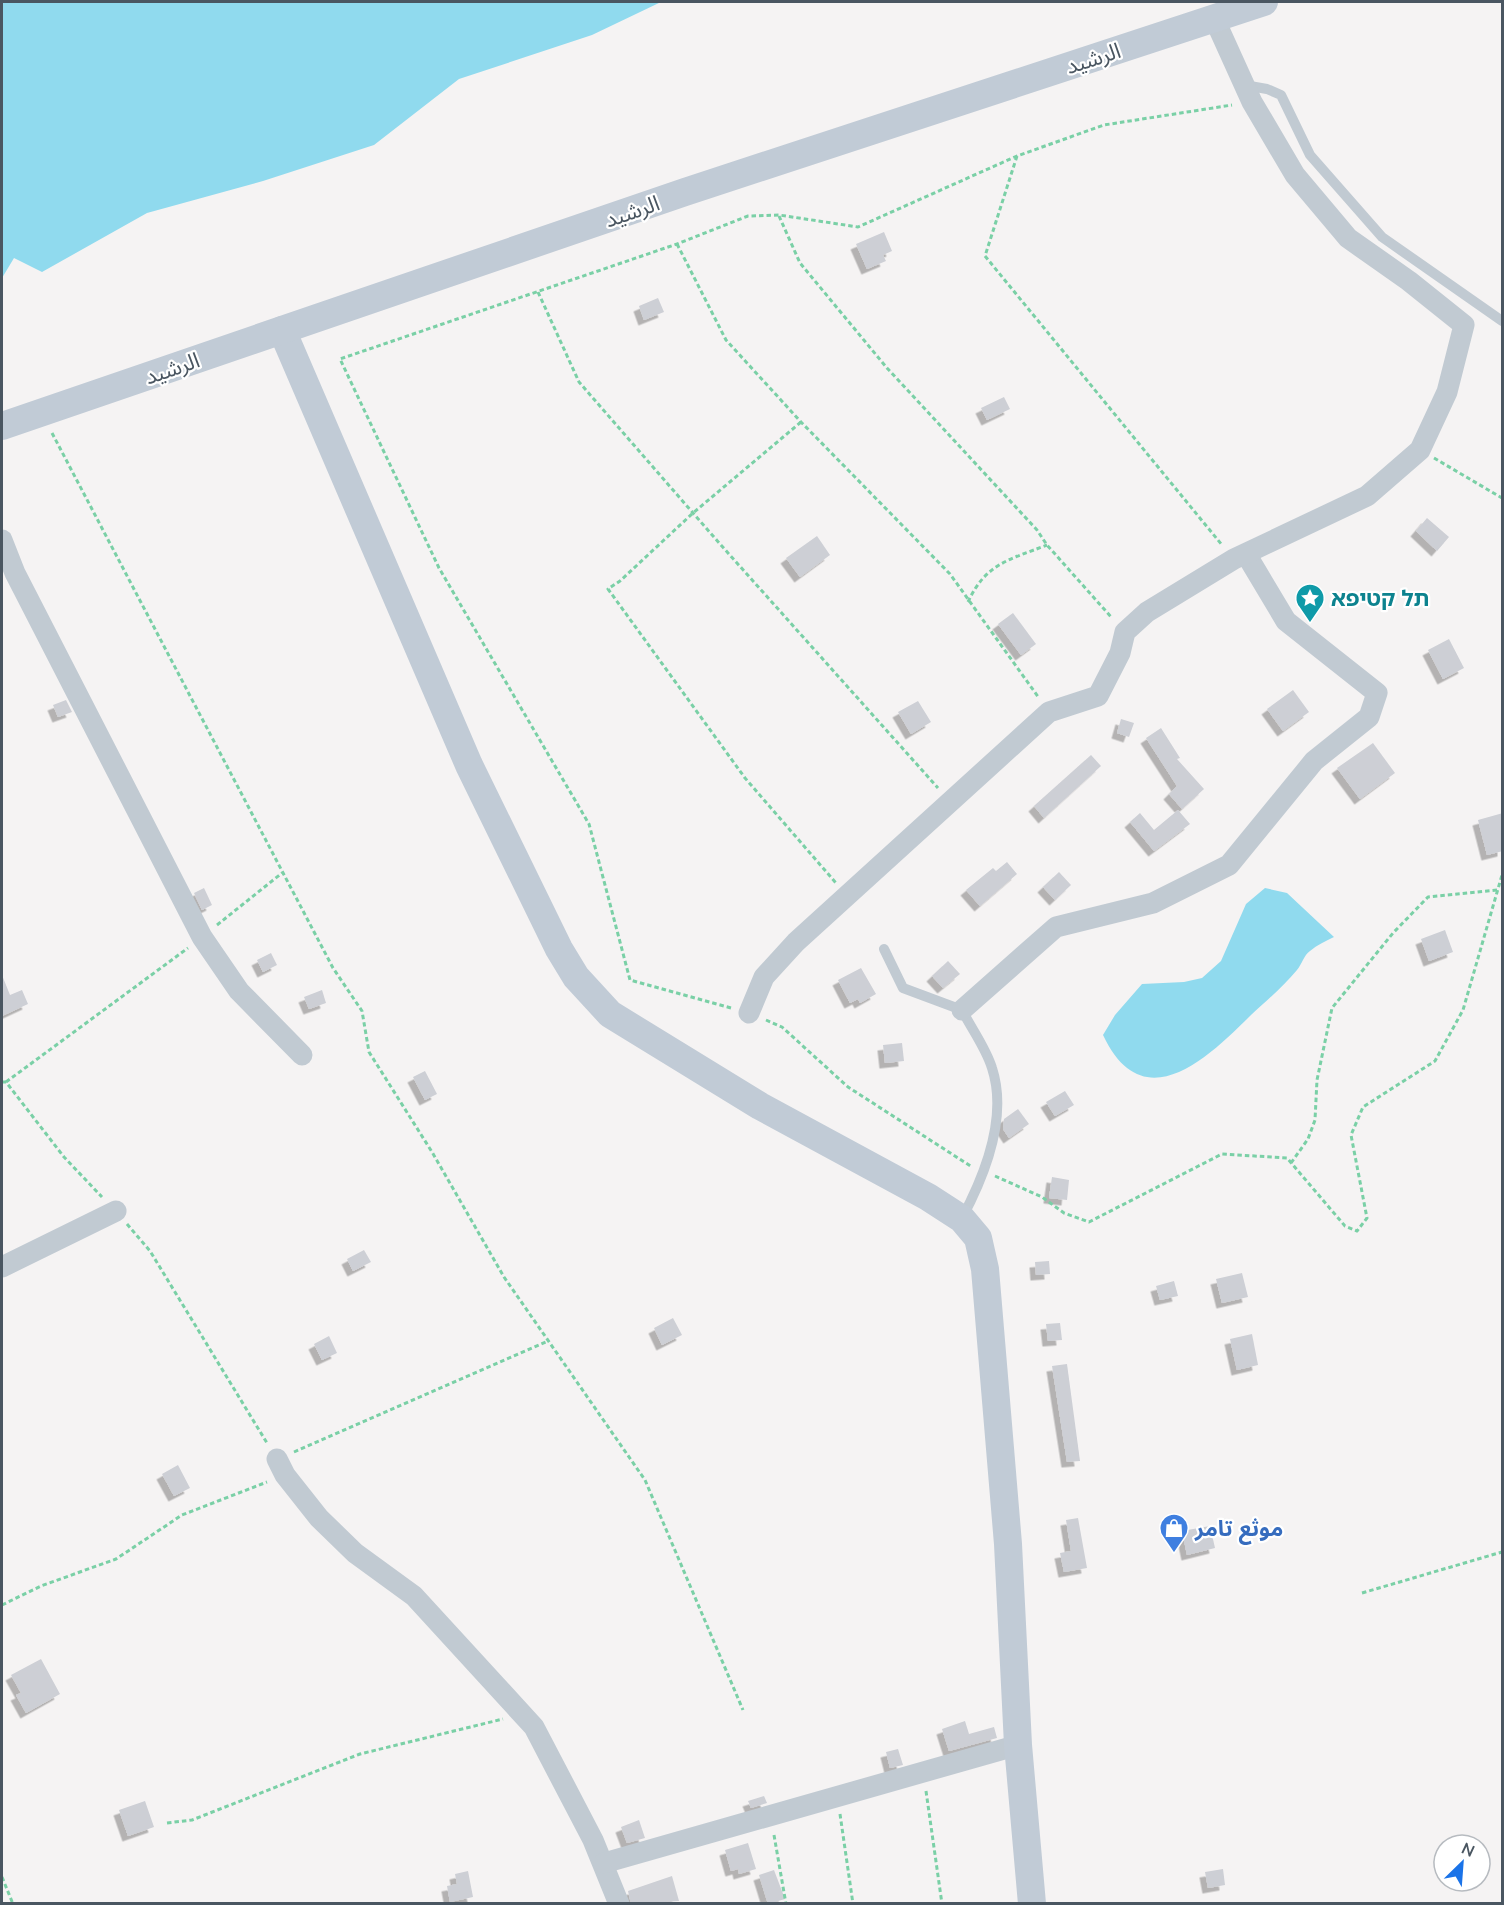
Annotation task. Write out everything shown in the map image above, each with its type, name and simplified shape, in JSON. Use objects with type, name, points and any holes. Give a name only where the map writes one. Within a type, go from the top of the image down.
[{"type":"street","name":"الرشيد","points":[[2,426],[674,196],[1264,2]]},
{"type":"street","points":[[749,1013],[764,977],[796,942],[1049,711],[1098,696],[1120,653],[1125,632],[1148,612],[1240,556],[1367,496],[1420,450],[1447,392],[1464,325],[1348,238],[1295,175],[1248,94],[1214,18]]},
{"type":"street","points":[[282,330],[469,765],[559,949],[576,977],[610,1014],[760,1106],[928,1197],[962,1219],[978,1238],[985,1269],[1008,1544],[1018,1745],[1032,1904]]},
{"type":"street","points":[[2,540],[15,573],[202,937],[239,991],[302,1055]]},
{"type":"street","points":[[962,1010],[1056,927],[1153,903],[1229,865],[1314,761],[1369,717],[1377,693],[1286,621],[1240,556]]},
{"type":"street","points":[[2,1267],[116,1211]]},
{"type":"street","points":[[281,1467],[319,1518],[355,1553],[414,1596],[534,1727],[604,1863],[619,1904]]},
{"type":"street","points":[[604,1863],[1018,1745]]},
{"type":"lane","points":[[1248,94],[1268,89],[1281,95],[1310,155],[1382,237],[1503,321]]},
{"type":"lane","points":[[884,949],[903,988],[962,1010],[992,1067],[999,1105],[984,1172],[962,1219]]},
{"type":"path","points":[[1248,94],[1104,125],[1017,156],[858,226],[779,215],[748,216],[677,244],[340,359],[439,568],[590,824],[630,980],[749,1013],[782,1028],[848,1087],[933,1140],[969,1166],[1042,1197],[1064,1213],[1089,1222],[1222,1154],[1287,1158],[1345,1226],[1357,1231],[1366,1218],[1351,1135],[1363,1107],[1435,1061],[1463,1010],[1503,874]]},
{"type":"path","points":[[1017,156],[985,256],[1240,556]]},
{"type":"path","points":[[779,215],[800,263],[887,368],[1037,530],[1047,545],[1125,632]]},
{"type":"path","points":[[677,244],[726,340],[801,422],[950,574],[968,602],[1049,711]]},
{"type":"path","points":[[537,291],[579,382],[693,513],[920,765],[950,803]]},
{"type":"path","points":[[42,413],[282,873],[333,968],[362,1011],[369,1052],[432,1152],[504,1277],[645,1480],[743,1710]]},
{"type":"path","points":[[801,422],[693,513],[620,581],[608,589],[745,778],[848,896]]},
{"type":"path","points":[[1420,450],[1503,498]]},
{"type":"path","points":[[968,602],[978,581],[1002,563],[1047,545]]},
{"type":"path","points":[[281,1467],[150,1251],[116,1211],[64,1157],[4,1082],[202,937],[282,873]]},
{"type":"path","points":[[1291,1162],[1308,1139],[1315,1120],[1317,1080],[1332,1008],[1393,933],[1428,897],[1497,890]]},
{"type":"path","points":[[2,1605],[41,1586],[116,1559],[182,1515],[548,1341]]},
{"type":"path","points":[[1362,1593],[1503,1552]]},
{"type":"path","points":[[167,1823],[192,1820],[360,1754],[522,1714]]},
{"type":"path","points":[[923,1772],[942,1904]]},
{"type":"path","points":[[838,1798],[853,1904]]},
{"type":"path","points":[[771,1815],[786,1904]]},
{"type":"path","points":[[2,1877],[13,1904]]},
{"type":"water","points":[[2,2],[661,2],[592,35],[459,79],[374,145],[263,181],[147,213],[42,272],[14,258],[2,278]]},
{"type":"water","points":[[1265,888],[1287,893],[1334,937],[1308,953],[1281,988],[1215,1049],[1195,1063],[1176,1073],[1156,1078],[1137,1074],[1119,1060],[1103,1035],[1115,1015],[1142,984],[1184,982],[1202,978],[1221,961],[1246,904]]},
{"type":"building","points":[[884,232],[892,251],[883,255],[886,261],[867,269],[856,244]]},
{"type":"building","points":[[658,298],[664,312],[644,320],[639,306]]},
{"type":"building","points":[[1004,397],[1010,409],[987,420],[981,408]]},
{"type":"building","points":[[1427,518],[1449,537],[1437,551],[1416,531]]},
{"type":"building","points":[[817,536],[830,555],[800,577],[786,558]]},
{"type":"building","points":[[1013,613],[1036,644],[1021,655],[998,624]]},
{"type":"building","points":[[1449,639],[1464,668],[1443,679],[1428,650]]},
{"type":"building","points":[[1293,690],[1309,712],[1283,731],[1267,709]]},
{"type":"building","points":[[66,700],[72,712],[58,717],[53,705]]},
{"type":"building","points":[[918,701],[931,722],[911,734],[898,712]]},
{"type":"building","points":[[1121,719],[1134,723],[1129,737],[1117,733]]},
{"type":"building","points":[[1161,728],[1180,758],[1177,759],[1204,789],[1182,809],[1169,794],[1177,786],[1146,738]]},
{"type":"building","points":[[1373,743],[1395,773],[1360,799],[1337,768]]},
{"type":"building","points":[[1091,755],[1101,766],[1044,818],[1034,806]]},
{"type":"building","points":[[1178,810],[1190,824],[1154,851],[1130,822],[1140,813],[1154,830]]},
{"type":"building","points":[[1503,813],[1503,851],[1487,855],[1478,820]]},
{"type":"building","points":[[1007,862],[1017,874],[980,906],[966,890],[993,868],[996,871]]},
{"type":"building","points":[[1059,872],[1071,885],[1055,900],[1043,887]]},
{"type":"building","points":[[204,888],[212,905],[202,910],[194,893]]},
{"type":"building","points":[[1445,930],[1453,952],[1429,961],[1421,939]]},
{"type":"building","points":[[271,953],[277,965],[263,972],[257,960]]},
{"type":"building","points":[[948,961],[960,974],[943,988],[932,976]]},
{"type":"building","points":[[861,968],[876,994],[860,1003],[858,999],[850,1003],[838,980]]},
{"type":"building","points":[[2,975],[10,995],[22,990],[28,1004],[2,1016]]},
{"type":"building","points":[[322,990],[326,1003],[309,1009],[304,997]]},
{"type":"building","points":[[902,1043],[904,1061],[885,1063],[883,1045]]},
{"type":"building","points":[[425,1071],[437,1094],[425,1100],[413,1077]]},
{"type":"building","points":[[1065,1091],[1074,1105],[1055,1116],[1046,1102]]},
{"type":"building","points":[[1018,1109],[1029,1124],[1009,1138],[1003,1129],[1004,1119]]},
{"type":"building","points":[[1052,1177],[1069,1180],[1067,1200],[1049,1198]]},
{"type":"building","points":[[364,1250],[371,1262],[353,1271],[347,1259]]},
{"type":"building","points":[[1049,1261],[1050,1274],[1036,1275],[1035,1262]]},
{"type":"building","points":[[1242,1273],[1248,1297],[1222,1303],[1216,1279]]},
{"type":"building","points":[[1174,1281],[1178,1296],[1160,1300],[1156,1286]]},
{"type":"building","points":[[673,1318],[682,1335],[662,1345],[654,1328]]},
{"type":"building","points":[[1060,1323],[1062,1340],[1048,1341],[1046,1324]]},
{"type":"building","points":[[1252,1334],[1258,1365],[1237,1370],[1230,1339]]},
{"type":"building","points":[[329,1336],[337,1353],[322,1360],[314,1344]]},
{"type":"building","points":[[1067,1364],[1080,1461],[1067,1462],[1052,1366]]},
{"type":"building","points":[[178,1465],[190,1488],[174,1496],[162,1474]]},
{"type":"building","points":[[1078,1518],[1087,1568],[1064,1572],[1060,1553],[1071,1551],[1066,1520]]},
{"type":"building","points":[[1210,1526],[1215,1548],[1187,1555],[1182,1531]]},
{"type":"building","points":[[41,1659],[60,1694],[26,1713],[16,1695],[21,1693],[11,1675]]},
{"type":"building","points":[[965,1721],[969,1734],[994,1727],[997,1738],[949,1751],[942,1729]]},
{"type":"building","points":[[898,1749],[903,1765],[890,1768],[886,1752]]},
{"type":"building","points":[[764,1796],[767,1803],[751,1808],[748,1801]]},
{"type":"building","points":[[145,1801],[154,1827],[128,1836],[119,1810]]},
{"type":"building","points":[[639,1820],[645,1838],[627,1843],[621,1827]]},
{"type":"building","points":[[748,1843],[756,1869],[739,1874],[738,1869],[731,1871],[725,1850]]},
{"type":"building","points":[[1223,1869],[1225,1885],[1208,1888],[1205,1872]]},
{"type":"building","points":[[774,1870],[785,1899],[768,1904],[759,1875]]},
{"type":"building","points":[[468,1871],[473,1897],[450,1902],[447,1886],[457,1884],[455,1874]]},
{"type":"building","points":[[672,1876],[679,1901],[631,1904],[628,1891]]},
{"type":"place","name":"תל קטיפא","points":[[1310,624]]},
{"type":"place","name":"موثع تامر","points":[[1174,1554]]}]
